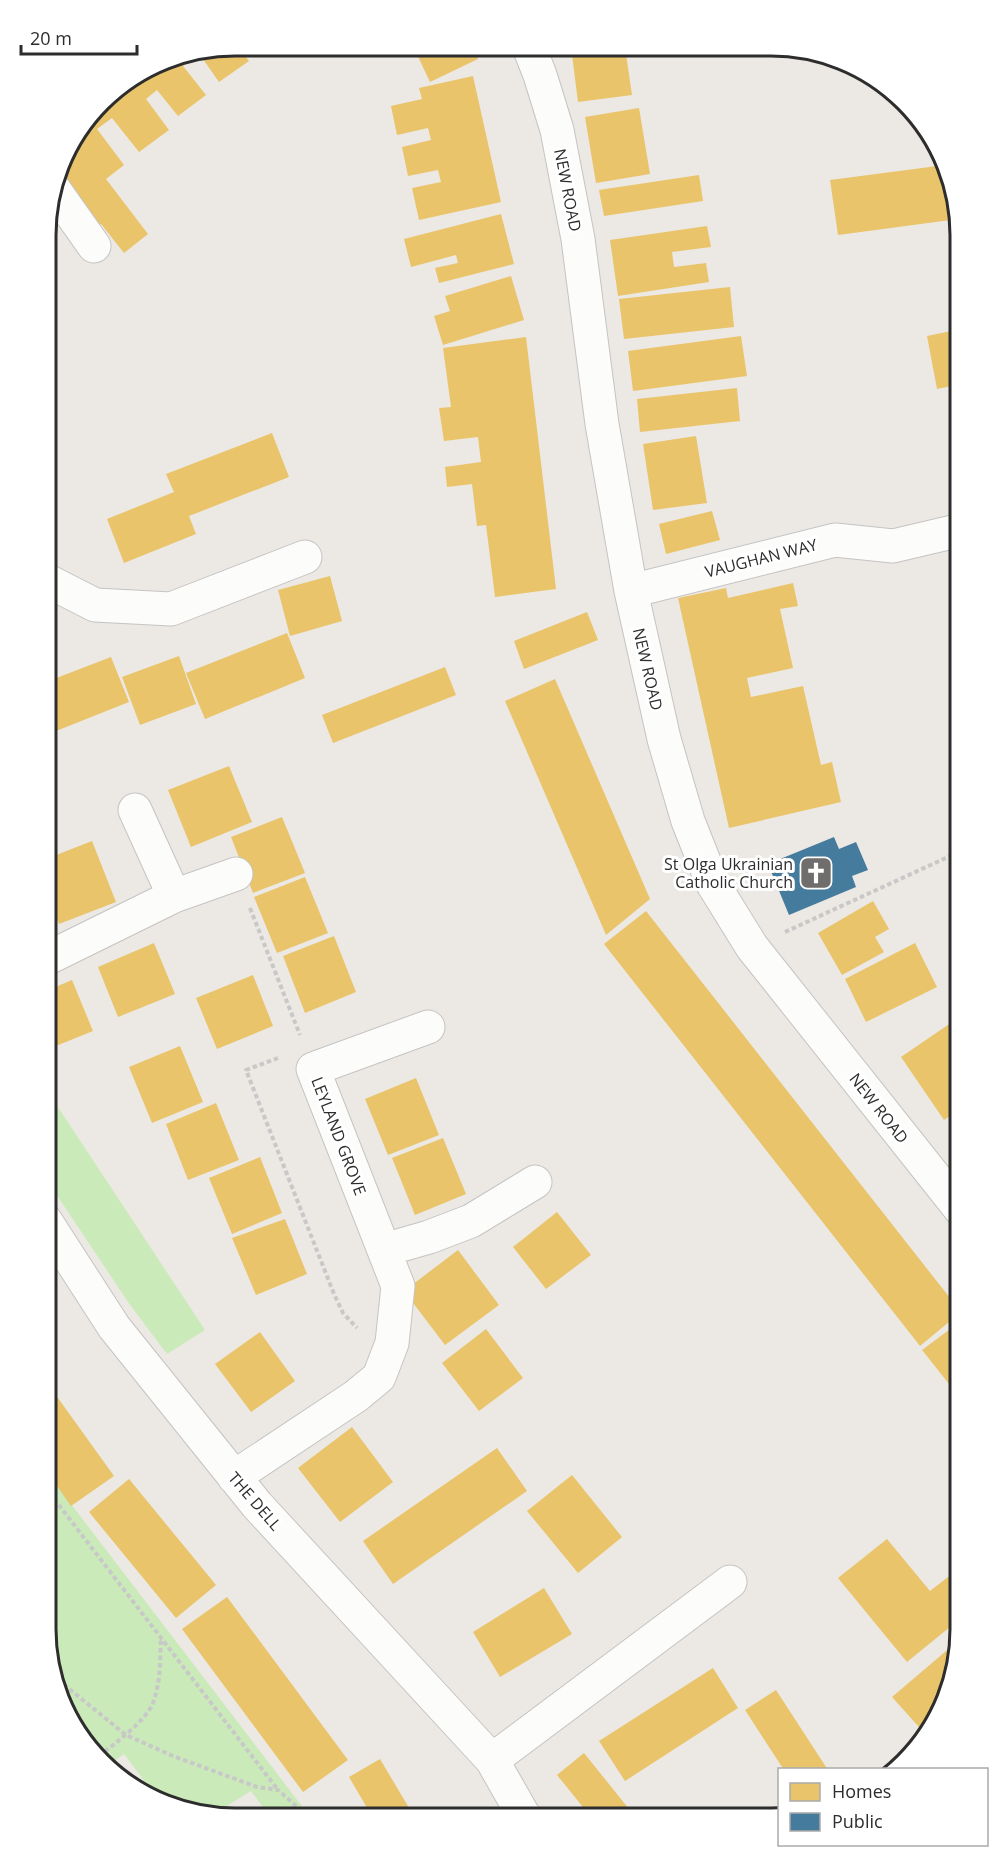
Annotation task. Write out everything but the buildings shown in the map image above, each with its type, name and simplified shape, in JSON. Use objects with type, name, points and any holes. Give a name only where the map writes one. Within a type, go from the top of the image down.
[{"type":"street","name":"NEW ROAD","points":[[532,55],[557,130],[578,239],[602,424],[630,591],[664,739],[688,821],[713,884],[752,947],[950,1196]]},
{"type":"street","points":[[60,198],[94,246]]},
{"type":"street","name":"VAUGHAN WAY","points":[[630,591],[835,540],[893,546],[950,533]]},
{"type":"street","points":[[55,585],[95,605],[171,609],[305,557]]},
{"type":"street","points":[[135,810],[174,896]]},
{"type":"street","points":[[55,955],[174,896],[236,874]]},
{"type":"street","name":"LEYLAND GROVE","points":[[234,1477],[356,1396],[379,1377],[392,1343],[398,1286],[309,1058],[428,1027]]},
{"type":"street","points":[[384,1250],[429,1237],[471,1221],[535,1182]]},
{"type":"street","name":"THE DELL","points":[[55,1236],[114,1327],[234,1477],[257,1505],[492,1760],[519,1808]]},
{"type":"street","points":[[492,1760],[730,1582]]},
{"type":"path","points":[[752,947],[950,856]]},
{"type":"path","points":[[236,874],[309,1058],[246,1070],[343,1314],[386,1359]]},
{"type":"path","points":[[55,1500],[278,1790],[299,1808]]},
{"type":"path","points":[[104,1752],[126,1735],[152,1705],[160,1675],[161,1637]]},
{"type":"path","points":[[65,1685],[126,1735],[173,1756],[257,1787],[278,1790]]},
{"type":"green space","points":[[55,1103],[205,1330],[167,1354],[128,1302],[55,1192]]},
{"type":"green space","points":[[55,1483],[303,1808],[264,1808],[251,1791],[224,1808],[188,1802],[149,1787],[124,1754],[114,1762],[86,1729],[74,1709],[59,1664],[55,1630]]},
{"type":"place","name":"St Olga Ukrainian Catholic Church","points":[[816,873]]}]
